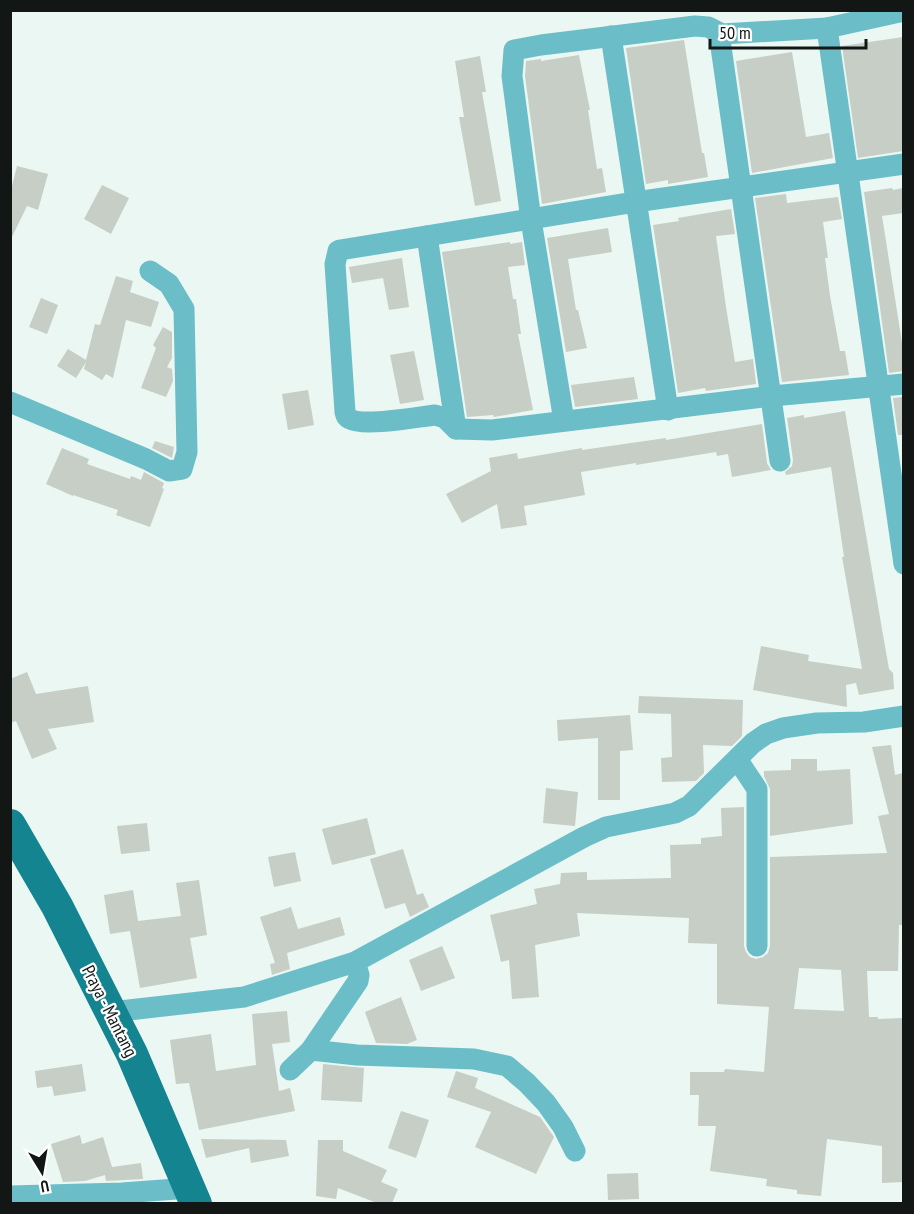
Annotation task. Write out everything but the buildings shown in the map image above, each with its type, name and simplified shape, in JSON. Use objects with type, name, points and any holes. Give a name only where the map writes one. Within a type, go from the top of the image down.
[{"type":"main road","name":"Praya - Mantang","points":[[10,825],[57,906],[132,1054],[193,1196]]},
{"type":"street","points":[[564,421],[531,220],[512,76],[514,50],[694,26],[708,27],[719,33],[827,28],[903,11]]},
{"type":"street","points":[[827,28],[903,564]]},
{"type":"street","points":[[719,33],[780,461]]},
{"type":"street","points":[[611,36],[668,410]]},
{"type":"street","points":[[903,164],[635,202],[338,251],[335,264],[345,412],[351,420],[369,422],[437,415],[445,418],[456,429],[492,430],[772,396],[903,384]]},
{"type":"street","points":[[427,236],[456,429]]},
{"type":"street","points":[[10,402],[146,459],[169,471],[182,469],[187,452],[184,309],[169,284],[150,271]]},
{"type":"street","points":[[111,1012],[244,997],[355,962],[471,897],[606,827],[675,813],[689,806],[759,738],[766,734],[783,728],[817,723],[864,722],[903,716]]},
{"type":"street","points":[[737,759],[757,789],[757,946]]},
{"type":"street","points":[[290,1070],[310,1050],[358,981],[359,975],[355,962]]},
{"type":"street","points":[[310,1050],[357,1055],[474,1059],[507,1066],[546,1103],[563,1127],[575,1150]]},
{"type":"street","points":[[10,1196],[122,1193],[193,1196]]}]
